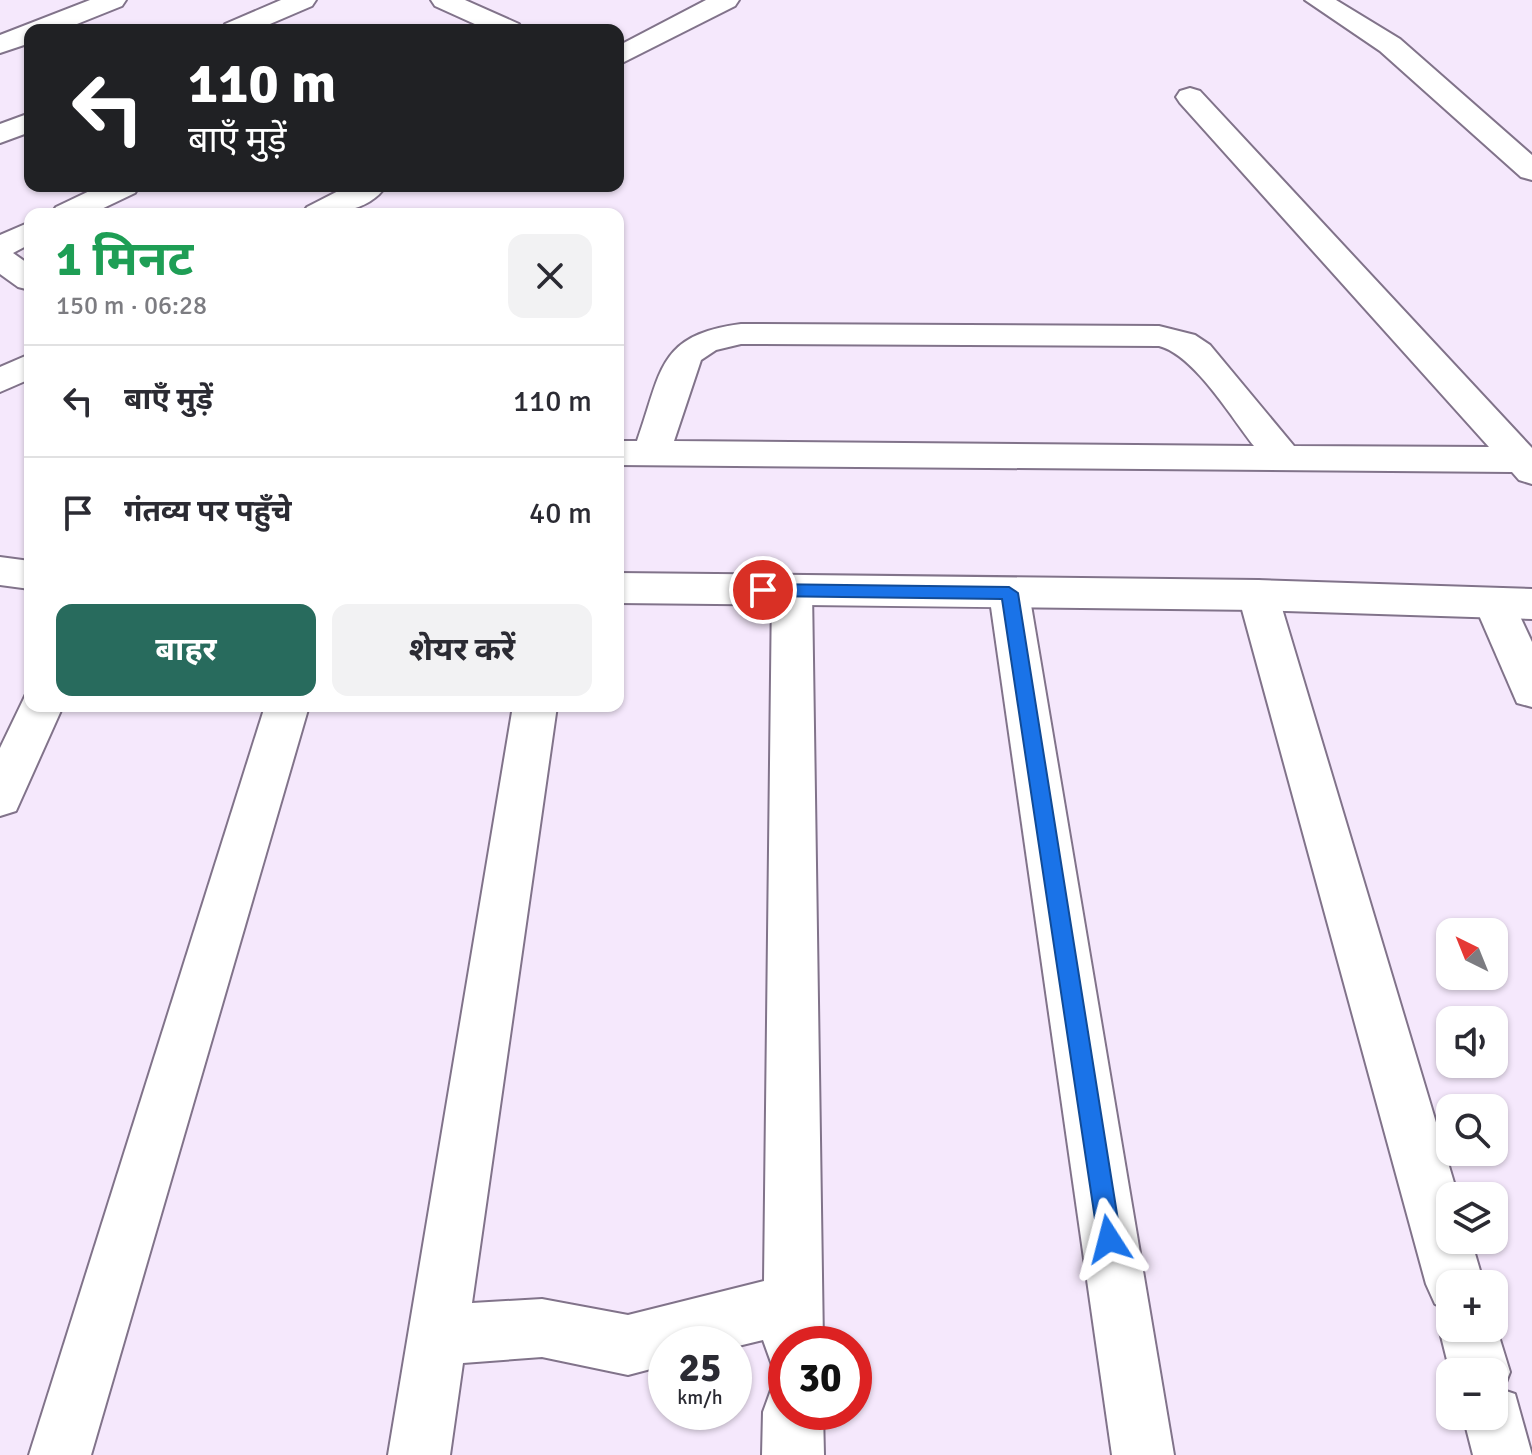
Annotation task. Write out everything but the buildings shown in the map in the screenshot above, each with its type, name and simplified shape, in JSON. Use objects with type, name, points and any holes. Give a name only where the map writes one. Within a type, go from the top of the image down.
[{"type":"street","points":[[54,24],[113,0]]},
{"type":"street","points":[[272,24],[303,0]]},
{"type":"street","points":[[444,0],[496,24]]},
{"type":"street","points":[[454,24],[505,0]]},
{"type":"street","points":[[624,54],[726,0]]},
{"type":"street","points":[[1318,0],[1390,45],[1532,171]]},
{"type":"street","points":[[1354,0],[1429,46],[1486,95]]},
{"type":"street","points":[[0,45],[24,35]]},
{"type":"street","points":[[1190,97],[1527,465]]},
{"type":"street","points":[[76,208],[101,192]]},
{"type":"street","points":[[329,208],[360,192]]},
{"type":"street","points":[[0,247],[24,235]]},
{"type":"street","points":[[0,259],[24,276]]},
{"type":"street","points":[[1284,458],[1198,353],[1183,342],[1159,336],[741,334],[712,338],[695,345],[685,356],[634,454],[1284,458],[1527,465]]},
{"type":"street","points":[[0,381],[24,368]]},
{"type":"street","points":[[0,571],[24,574]]},
{"type":"street","points":[[624,588],[1258,595],[1514,605],[1532,691]]},
{"type":"street","points":[[437,1335],[542,1328],[628,1345],[793,1323],[792,590]]},
{"type":"street","points":[[1009,593],[1143,1455]]},
{"type":"street","points":[[1258,595],[1451,1270]]},
{"type":"street","points":[[0,798],[38,712]]},
{"type":"street","points":[[60,1455],[285,712]]},
{"type":"street","points":[[419,1455],[534,712]]},
{"type":"street","points":[[793,1430],[793,1455]]},
{"type":"street","points":[[1497,1430],[1504,1455]]},
{"type":"route","points":[[763,590],[1009,593],[1109,1239]]}]
